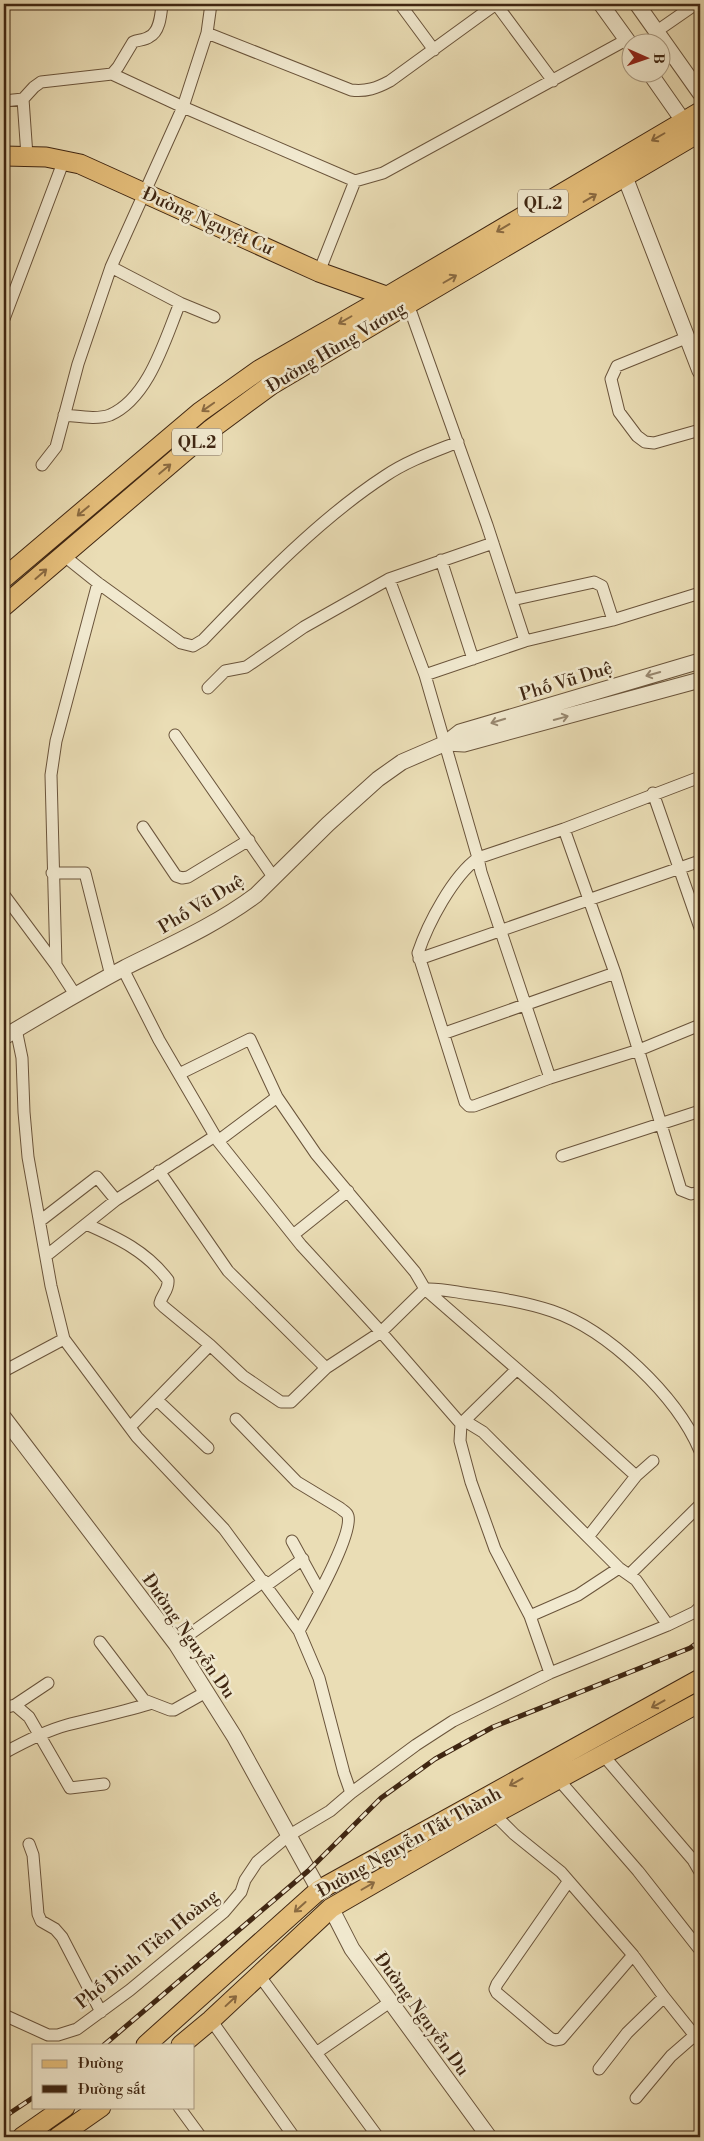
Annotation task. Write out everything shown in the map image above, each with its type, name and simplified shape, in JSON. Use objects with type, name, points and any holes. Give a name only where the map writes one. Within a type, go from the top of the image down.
[{"type":"main road","name":"Đường Hùng Vương","points":[[4,578],[200,412],[259,370],[700,112]]},
{"type":"main road","name":"Đường Hùng Vương","points":[[4,606],[210,430],[271,385],[700,132]]},
{"type":"main road","name":"Đường Nguyệt Cư","points":[[4,156],[27,156],[64,160],[87,167],[319,272],[408,304]]},
{"type":"main road","name":"Đường Nguyễn Tất Thành","points":[[182,2044],[331,1908],[490,1806],[700,1679]]},
{"type":"main road","name":"Đường Nguyễn Tất Thành","points":[[147,2044],[319,1890],[490,1806],[558,1779],[700,1702]]},
{"type":"main road","points":[[194,2002],[210,2020]]},
{"type":"main road","points":[[62,2136],[100,2108]]},
{"type":"main road","points":[[22,2137],[59,2112]]},
{"type":"street","points":[[112,74],[133,42],[149,38],[154,33],[160,21],[162,4]]},
{"type":"street","points":[[42,465],[56,447],[78,364],[111,268],[183,107],[207,33],[212,4]]},
{"type":"street","points":[[400,4],[434,50]]},
{"type":"street","points":[[207,33],[351,90],[361,92],[371,90],[390,81],[496,4],[553,81]]},
{"type":"street","points":[[601,4],[622,34]]},
{"type":"street","points":[[637,4],[700,93]]},
{"type":"street","points":[[656,31],[696,4]]},
{"type":"street","points":[[4,101],[23,99],[40,82],[112,74],[183,107],[355,181],[383,173],[553,81],[622,47]]},
{"type":"street","points":[[656,82],[684,122]]},
{"type":"street","points":[[23,99],[27,156]]},
{"type":"street","points":[[4,314],[64,160]]},
{"type":"street","points":[[625,177],[700,372]]},
{"type":"street","points":[[319,272],[355,181]]},
{"type":"street","points":[[111,268],[180,303],[214,317]]},
{"type":"street","points":[[64,415],[93,418],[110,414],[127,402],[142,387],[156,365],[180,303]]},
{"type":"street","points":[[408,304],[493,543],[524,641]]},
{"type":"street","points":[[686,338],[617,366],[610,378],[619,412],[637,436],[645,442],[654,443],[700,430]]},
{"type":"street","points":[[63,555],[98,583],[181,643],[194,646],[203,640],[261,580],[339,510],[386,476],[420,457],[458,442]]},
{"type":"street","points":[[208,688],[225,671],[246,667],[304,627],[389,579],[493,543]]},
{"type":"street","points":[[441,560],[473,658]]},
{"type":"street","points":[[389,579],[425,675],[446,743],[481,872],[527,1003],[550,1078]]},
{"type":"street","points":[[512,600],[594,582],[602,586],[613,620]]},
{"type":"street","points":[[56,966],[52,873],[51,774],[53,757],[98,583]]},
{"type":"street","points":[[425,675],[524,641],[613,620],[700,593]]},
{"type":"street","name":"Phố Vũ Duệ","points":[[10,1033],[117,973],[214,922],[243,904],[274,878],[328,824],[378,779],[402,762],[446,743],[460,732],[700,661]]},
{"type":"street","name":"Phố Vũ Duệ","points":[[446,743],[464,744],[700,680]]},
{"type":"street","points":[[175,735],[274,878]]},
{"type":"street","points":[[700,777],[478,858],[467,866],[446,894],[418,953],[466,1102],[470,1106],[639,1050],[700,1025]]},
{"type":"street","points":[[653,793],[700,928]]},
{"type":"street","points":[[144,827],[176,876],[182,878],[188,877],[249,840]]},
{"type":"street","points":[[564,828],[615,973],[681,1190],[691,1194],[700,1192]]},
{"type":"street","points":[[419,959],[700,861]]},
{"type":"street","points":[[52,873],[85,873],[117,973],[217,1138],[292,1235],[463,1423],[483,1432],[619,1568],[630,1574],[668,1625]]},
{"type":"street","points":[[4,895],[76,996]]},
{"type":"street","points":[[445,1033],[615,973]]},
{"type":"street","points":[[10,1033],[24,1075],[26,1136],[46,1256],[64,1339],[130,1427],[224,1529],[266,1583],[299,1631],[319,1678],[344,1773],[352,1793]]},
{"type":"street","points":[[179,1074],[250,1039],[277,1097],[316,1154],[415,1272],[425,1289],[636,1476]]},
{"type":"street","points":[[46,1256],[116,1200],[159,1171],[217,1138],[277,1097]]},
{"type":"street","points":[[562,1156],[700,1111]]},
{"type":"street","points":[[159,1171],[228,1271],[326,1368]]},
{"type":"street","points":[[40,1221],[97,1176],[116,1200]]},
{"type":"street","points":[[292,1235],[348,1191]]},
{"type":"street","points":[[86,1224],[132,1246],[158,1267],[168,1280],[168,1285],[160,1303],[243,1376],[285,1403],[291,1402],[326,1368],[381,1332],[425,1289]]},
{"type":"street","points":[[425,1289],[524,1303],[553,1311],[579,1324],[626,1357],[655,1386],[679,1413],[700,1451]]},
{"type":"street","points":[[4,1371],[64,1339]]},
{"type":"street","points":[[130,1427],[210,1345]]},
{"type":"street","points":[[516,1370],[463,1423],[460,1441],[474,1490],[495,1549],[530,1616],[550,1672]]},
{"type":"street","points":[[157,1400],[208,1448]]},
{"type":"street","name":"Đường Nguyễn Du","points":[[4,1418],[176,1644],[234,1736],[319,1890]]},
{"type":"street","points":[[236,1419],[297,1482],[347,1513],[348,1524],[346,1532],[320,1592],[299,1631]]},
{"type":"street","points":[[588,1537],[636,1476],[654,1461]]},
{"type":"street","points":[[630,1574],[700,1505]]},
{"type":"street","points":[[292,1541],[320,1592]]},
{"type":"street","points":[[176,1644],[303,1558]]},
{"type":"street","points":[[530,1616],[578,1595],[619,1568]]},
{"type":"street","name":"Phố Đinh Tiên Hoàng","points":[[4,2015],[52,2036],[77,2029],[130,1990],[224,1912],[240,1892],[257,1862],[288,1836],[330,1811],[416,1745],[453,1721],[550,1672],[668,1625],[700,1607]]},
{"type":"street","points":[[100,1642],[138,1694],[149,1704]]},
{"type":"street","points":[[9,1706],[48,1683]]},
{"type":"street","points":[[4,1752],[66,1725],[103,1718],[149,1704],[161,1705],[174,1710],[206,1692]]},
{"type":"street","points":[[9,1706],[29,1717],[70,1788],[104,1784]]},
{"type":"street","points":[[603,1755],[693,1860],[700,1872]]},
{"type":"street","points":[[558,1779],[638,1871],[700,1950]]},
{"type":"street","points":[[490,1806],[514,1834],[561,1872],[633,1955],[698,2039],[671,2056],[636,2098]]},
{"type":"street","points":[[29,1844],[33,1855],[38,1914],[41,1921],[55,1928],[62,1937],[101,2012]]},
{"type":"street","points":[[568,1882],[497,1984],[495,1989],[497,1993],[550,2038],[555,2040],[561,2039],[633,1955]]},
{"type":"street","name":"Đường Nguyễn Du","points":[[331,1908],[352,1949],[489,2137]]},
{"type":"street","points":[[259,1974],[378,2137]]},
{"type":"street","points":[[599,2070],[627,2033],[664,1997]]},
{"type":"street","points":[[316,2053],[390,2002]]},
{"type":"street","points":[[210,2020],[294,2137]]},
{"type":"street","points":[[180,2108],[201,2137]]},
{"type":"street","points":[[59,2112],[62,2136]]},
{"type":"railway","points":[[105,2044],[308,1871],[381,1798],[435,1759],[493,1727],[690,1648],[700,1641]]},
{"type":"railway","points":[[4,2117],[32,2098]]}]
